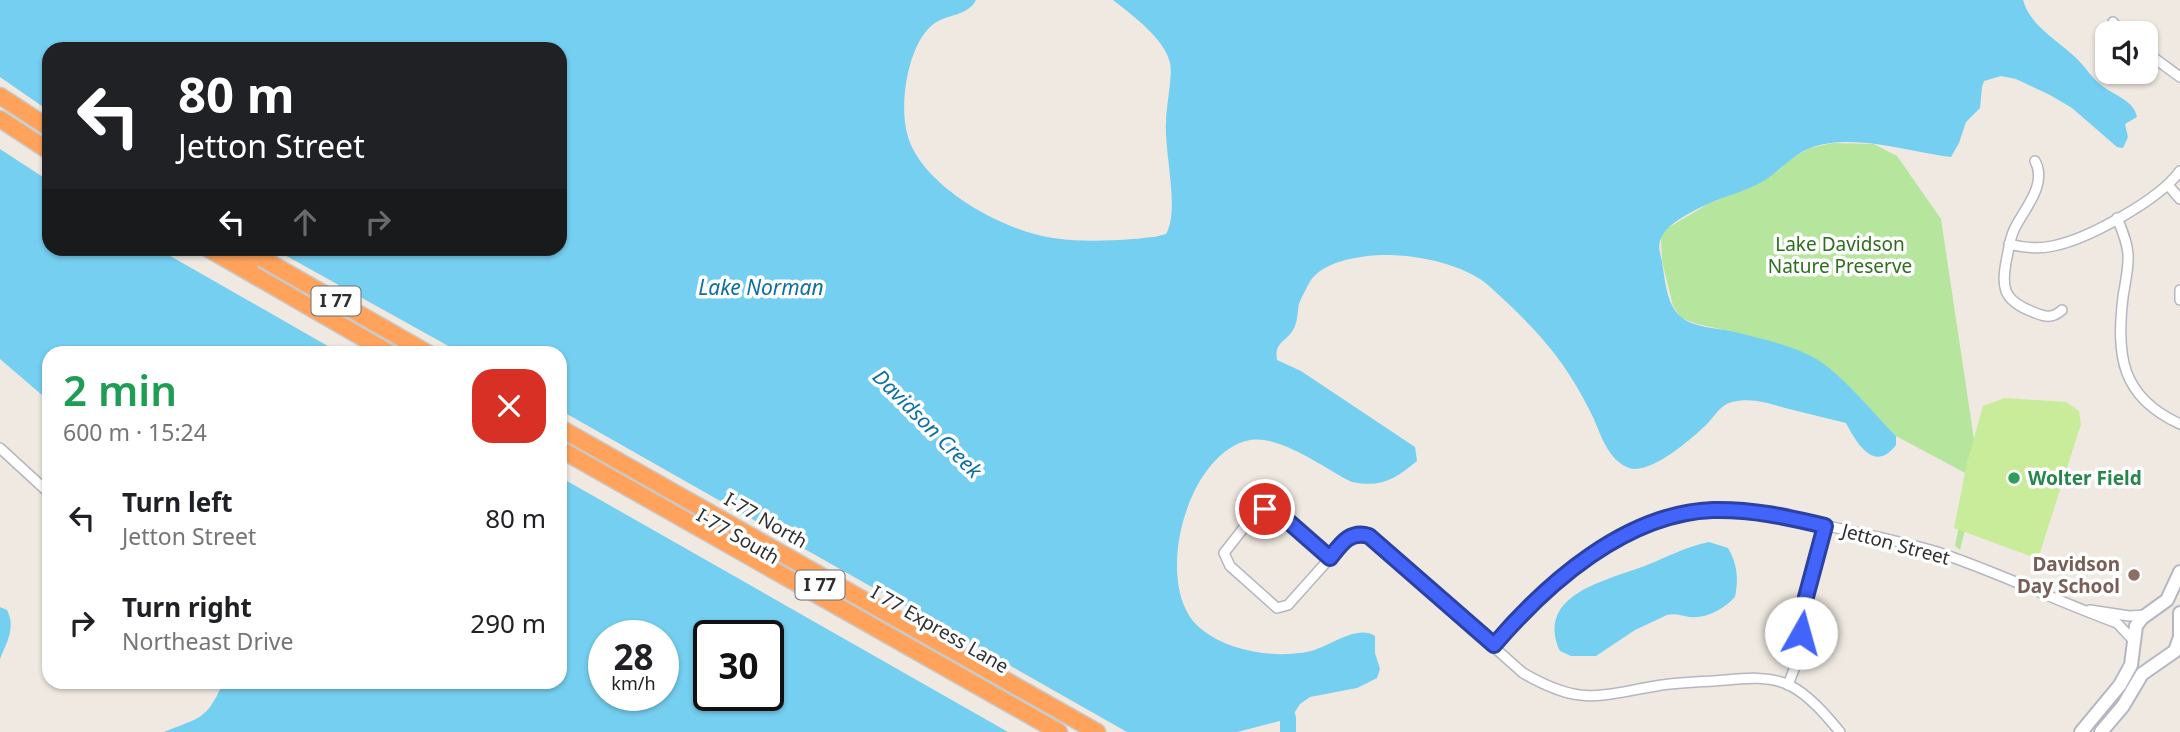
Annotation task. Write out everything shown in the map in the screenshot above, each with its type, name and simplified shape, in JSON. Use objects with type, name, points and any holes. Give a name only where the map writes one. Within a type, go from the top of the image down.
[{"type":"highway","points":[[0,96],[42,123]]},
{"type":"highway","points":[[0,106],[42,133]]},
{"type":"highway","points":[[0,118],[42,146]]},
{"type":"highway","points":[[0,128],[42,156]]},
{"type":"highway","name":"I 77","points":[[205,256],[360,346]]},
{"type":"highway","name":"I 77","points":[[221,256],[377,346]]},
{"type":"highway","name":"I 77","points":[[241,256],[397,346]]},
{"type":"highway","name":"I 77","points":[[258,256],[415,346]]},
{"type":"highway","name":"I-77 North","points":[[567,432],[1097,732]]},
{"type":"highway","name":"I 77 Express Lane","points":[[567,442],[1080,732]]},
{"type":"highway","name":"I 77 Express Lane","points":[[567,453],[1059,732]]},
{"type":"highway","name":"I-77 South","points":[[567,463],[1042,732]]},
{"type":"main road","points":[[2081,732],[2126,676],[2131,665],[2136,626],[2169,597],[2180,572]]},
{"type":"main road","points":[[2149,613],[2168,614],[2179,625]]},
{"type":"main road","points":[[2101,732],[2123,706],[2143,674],[2168,659],[2177,647],[2180,637],[2180,613]]},
{"type":"main road","points":[[2133,645],[2142,658],[2168,659]]},
{"type":"street","points":[[2158,61],[2180,77]]},
{"type":"street","points":[[2035,161],[2040,174],[2030,204],[2014,228],[2003,284],[2008,296],[2019,307],[2046,317],[2062,310]]},
{"type":"street","points":[[2009,244],[2040,248],[2061,244],[2117,218],[2155,196],[2180,171]]},
{"type":"street","points":[[2168,185],[2180,199]]},
{"type":"street","points":[[2117,218],[2124,233],[2128,257],[2119,338],[2126,376],[2154,409],[2180,424]]},
{"type":"street","points":[[2180,290],[2180,300]]},
{"type":"street","points":[[0,448],[42,487]]},
{"type":"street","points":[[1330,558],[1281,515],[1265,509],[1253,516],[1224,553],[1230,566],[1277,608],[1288,605],[1350,536],[1360,533],[1369,536],[1523,673],[1550,688],[1574,695],[1597,697],[1659,685],[1761,678],[1788,685],[1828,716],[1840,732]]},
{"type":"street","name":"Jetton Street","points":[[1494,645],[1528,606],[1572,568],[1633,532],[1660,521],[1698,511],[1743,510],[1934,551],[2117,623],[2133,645]]},
{"type":"street","points":[[1788,685],[1799,656],[1803,610],[1825,526]]},
{"type":"street","name":"Jetton Street","points":[[2084,610],[2129,616],[2149,613]]},
{"type":"green space","name":"Lake Davidson Nature Preserve","points":[[1833,143],[1874,144],[1897,156],[1941,219],[1979,473],[1960,550],[1955,546],[1969,475],[1896,436],[1819,361],[1734,332],[1681,318],[1673,306],[1662,261],[1661,237],[1666,229],[1708,204],[1762,181],[1790,159],[1810,148]]},
{"type":"green space","name":"Wolter Field","points":[[2005,398],[2066,402],[2079,411],[2081,424],[2038,559],[1954,528],[1967,463],[1983,406]]},
{"type":"water","name":"Lake Norman","points":[[0,0],[976,0],[963,12],[931,26],[916,49],[908,72],[904,103],[907,133],[915,152],[945,187],[988,215],[1033,234],[1093,241],[1166,234],[1172,211],[1166,134],[1170,63],[1155,36],[1113,0],[2023,0],[2032,18],[2081,63],[2095,79],[2095,84],[2100,84],[2127,102],[2137,117],[2125,124],[2128,137],[2123,148],[2117,147],[2072,108],[2016,79],[2001,76],[1984,81],[1980,108],[1966,122],[1951,157],[1862,142],[1826,144],[1810,148],[1796,155],[1762,182],[1694,211],[1667,229],[1659,246],[1665,283],[1675,311],[1685,320],[1698,325],[1787,346],[1825,365],[1896,436],[1896,445],[1880,456],[1873,456],[1860,446],[1846,423],[1747,400],[1724,406],[1705,426],[1669,455],[1648,466],[1629,468],[1610,453],[1584,398],[1553,352],[1515,310],[1480,279],[1441,262],[1395,255],[1360,257],[1326,267],[1308,285],[1299,304],[1295,327],[1277,349],[1277,360],[1301,371],[1415,447],[1417,461],[1402,473],[1380,483],[1363,484],[1352,482],[1303,454],[1276,443],[1250,440],[1227,450],[1208,469],[1193,494],[1183,523],[1177,554],[1178,583],[1185,609],[1200,628],[1238,648],[1268,654],[1298,653],[1311,651],[1352,634],[1368,633],[1375,636],[1375,653],[1380,669],[1377,678],[1357,688],[1310,697],[1300,704],[1291,718],[1237,732],[1127,732],[567,414],[567,346],[448,346],[287,256],[567,256],[567,42],[42,42],[42,106],[0,77]]},
{"type":"water","points":[[0,149],[42,176],[42,256],[170,256],[328,346],[42,346],[42,395],[0,359]]},
{"type":"water","points":[[567,481],[1008,732],[164,732],[194,720],[206,711],[220,689],[567,689]]},
{"type":"water","points":[[1709,542],[1728,548],[1735,565],[1735,597],[1726,605],[1702,616],[1667,615],[1635,630],[1596,656],[1571,656],[1560,651],[1555,631],[1557,615],[1566,602],[1596,584]]},
{"type":"water","points":[[0,607],[7,610],[11,622],[10,634],[0,659]]},
{"type":"waterway","name":"Davidson Creek","points":[[1282,701],[1288,718],[1288,732]]},
{"type":"place","name":"Wolter Field","points":[[2014,478]]},
{"type":"place","name":"Davidson Day School","points":[[2134,575]]},
{"type":"route","points":[[1265,509],[1281,515],[1330,558],[1350,536],[1360,533],[1369,536],[1494,645],[1528,606],[1557,579],[1633,532],[1660,521],[1698,511],[1743,510],[1825,526],[1803,610],[1801,633]]}]
